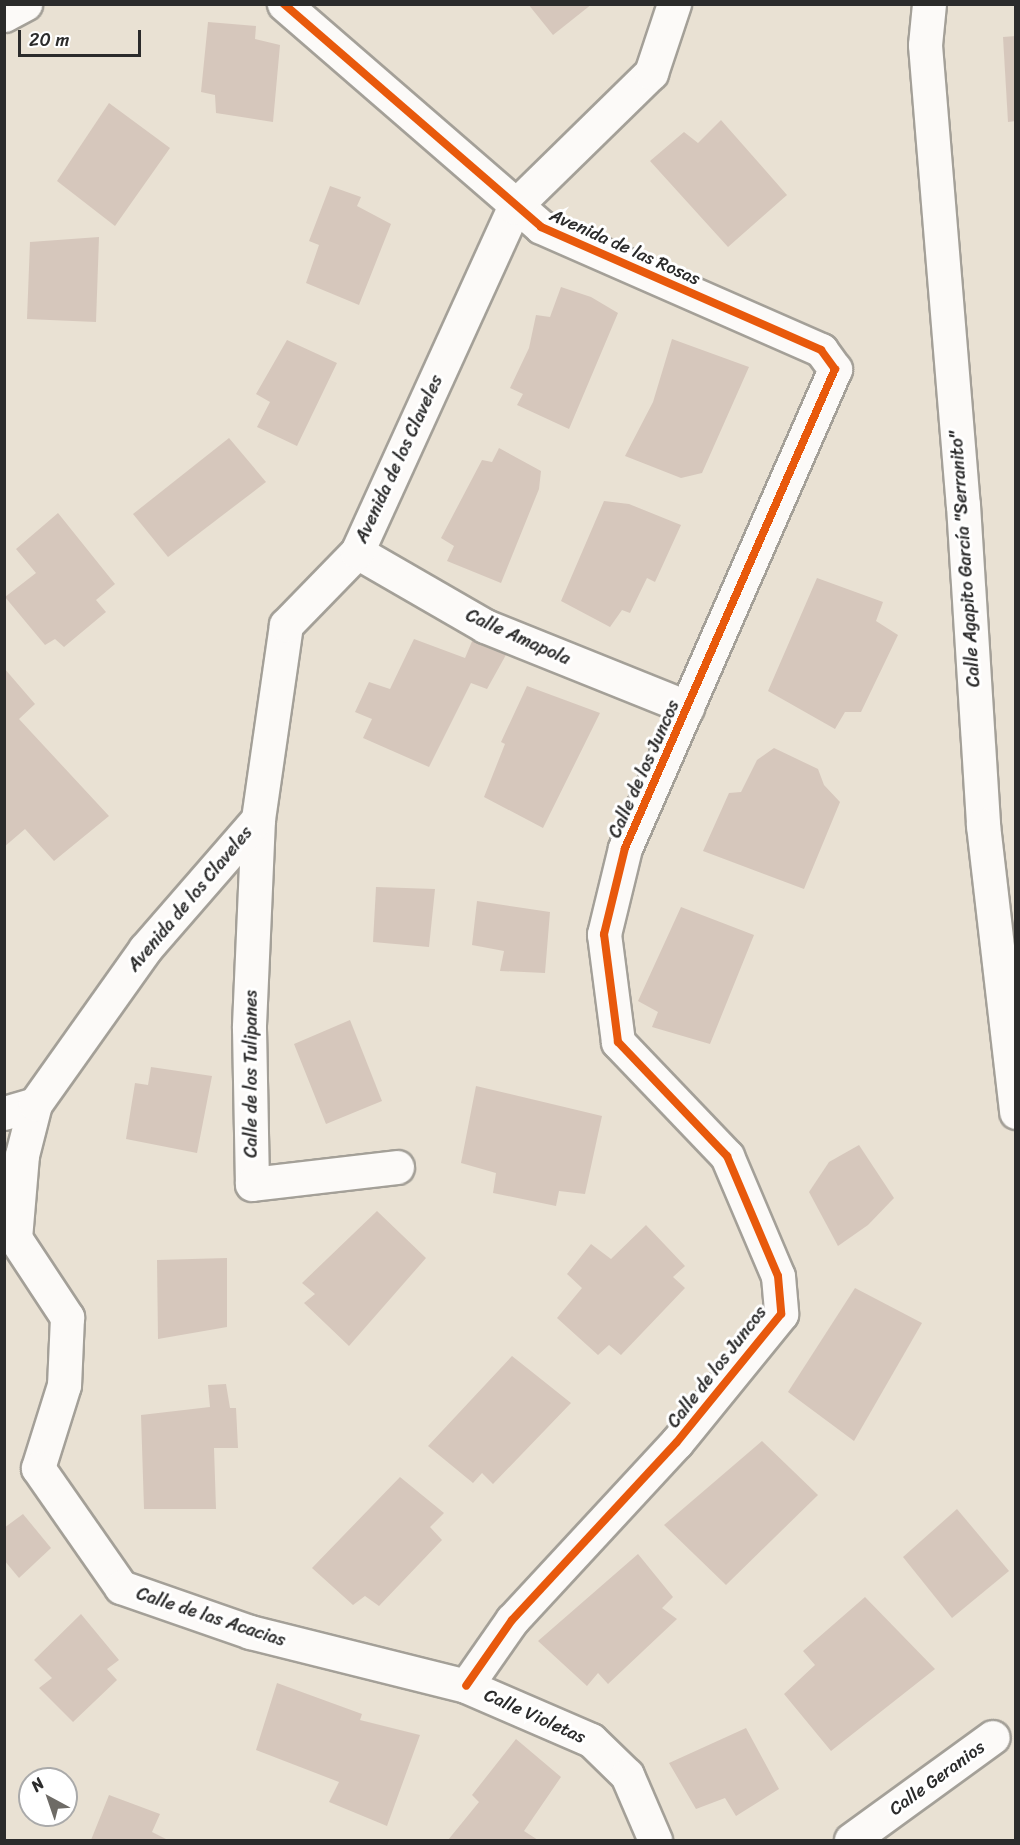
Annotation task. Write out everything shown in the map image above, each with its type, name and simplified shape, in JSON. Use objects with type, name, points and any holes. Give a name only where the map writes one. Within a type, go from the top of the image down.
[{"type":"street","points":[[4,15],[25,4]]},
{"type":"street","name":"Avenida de las Rosas","points":[[284,4],[514,207],[541,227],[821,350],[835,369]]},
{"type":"street","name":"Avenida de los Claveles","points":[[35,1104],[145,949],[258,819],[286,625],[357,552],[514,207],[651,73],[674,4]]},
{"type":"street","name":"Calle Agapito García \"Serranito\"","points":[[929,4],[925,45],[1005,925],[1016,1112]]},
{"type":"street","name":"Calle de los Juncos","points":[[466,1686],[512,1620],[676,1443],[781,1314],[778,1276],[727,1156],[618,1042],[604,934],[625,848],[835,369]]},
{"type":"street","name":"Calle Amapola","points":[[357,552],[485,626],[687,707]]},
{"type":"street","name":"Calle de los Tulipanes","points":[[258,819],[249,1028],[252,1184],[397,1167]]},
{"type":"street","points":[[4,1113],[35,1104]]},
{"type":"street","name":"Calle de las Acacias","points":[[35,1104],[22,1155],[15,1238],[67,1317],[64,1385],[38,1468],[121,1587],[250,1632],[466,1686]]},
{"type":"street","name":"Calle Violetas","points":[[466,1686],[591,1740],[627,1775],[654,1840]]},
{"type":"street","name":"Calle Geranios","points":[[851,1840],[993,1737]]},
{"type":"building","points":[[528,4],[592,4],[553,35]]},
{"type":"building","points":[[208,22],[256,26],[255,39],[280,45],[273,122],[216,113],[215,95],[201,92]]},
{"type":"building","points":[[1016,36],[1016,121],[1008,122],[1003,37]]},
{"type":"building","points":[[109,103],[170,148],[115,226],[57,181]]},
{"type":"building","points":[[721,120],[787,195],[728,247],[650,161],[684,132],[698,143]]},
{"type":"building","points":[[330,186],[361,197],[357,206],[391,224],[359,305],[306,283],[319,245],[309,241]]},
{"type":"building","points":[[99,237],[96,322],[27,319],[30,242]]},
{"type":"building","points":[[561,287],[591,297],[618,313],[569,429],[517,405],[523,394],[510,388],[529,348],[536,315],[550,317]]},
{"type":"building","points":[[672,339],[749,367],[702,473],[681,478],[625,456],[653,402]]},
{"type":"building","points":[[287,340],[337,363],[297,446],[257,427],[270,402],[256,394]]},
{"type":"building","points":[[229,438],[266,482],[168,557],[133,514]]},
{"type":"building","points":[[499,448],[541,471],[539,489],[501,583],[447,561],[454,546],[441,538],[482,460],[492,462]]},
{"type":"building","points":[[604,501],[629,504],[681,525],[655,582],[647,578],[630,613],[622,610],[610,627],[561,601]]},
{"type":"building","points":[[58,513],[115,584],[96,600],[106,612],[64,647],[55,639],[45,645],[5,597],[36,573],[16,549]]},
{"type":"building","points":[[817,578],[883,602],[876,621],[898,635],[861,712],[845,712],[835,729],[768,691]]},
{"type":"building","points":[[414,639],[465,658],[473,639],[507,653],[487,689],[471,683],[429,767],[363,738],[372,719],[355,712],[369,682],[390,689]]},
{"type":"building","points":[[4,668],[35,704],[19,719],[109,816],[54,861],[25,829],[4,847]]},
{"type":"building","points":[[527,686],[600,713],[543,828],[484,797],[505,744],[501,742]]},
{"type":"building","points":[[774,748],[818,769],[824,785],[840,802],[804,889],[703,851],[729,793],[741,792],[757,760]]},
{"type":"building","points":[[376,887],[435,889],[429,947],[373,942]]},
{"type":"building","points":[[477,901],[550,912],[545,973],[500,971],[504,951],[472,945]]},
{"type":"building","points":[[681,907],[754,935],[710,1044],[652,1027],[658,1012],[638,1001]]},
{"type":"building","points":[[350,1020],[382,1101],[326,1124],[294,1044]]},
{"type":"building","points":[[151,1067],[212,1076],[197,1153],[126,1139],[135,1083],[148,1085]]},
{"type":"building","points":[[476,1086],[602,1116],[585,1194],[559,1191],[556,1206],[493,1193],[496,1173],[461,1163]]},
{"type":"building","points":[[859,1145],[894,1198],[868,1225],[838,1246],[809,1192],[829,1162]]},
{"type":"building","points":[[377,1211],[426,1258],[349,1346],[304,1303],[315,1294],[302,1283]]},
{"type":"building","points":[[646,1225],[685,1266],[673,1277],[685,1288],[621,1355],[609,1345],[598,1355],[557,1318],[582,1288],[567,1274],[591,1244],[611,1259]]},
{"type":"building","points":[[227,1258],[227,1327],[158,1339],[157,1260]]},
{"type":"building","points":[[855,1288],[922,1323],[854,1441],[788,1392]]},
{"type":"building","points":[[512,1356],[571,1403],[493,1484],[482,1473],[473,1483],[428,1446]]},
{"type":"building","points":[[226,1384],[230,1408],[236,1408],[238,1448],[214,1448],[216,1509],[144,1509],[141,1415],[210,1407],[208,1385]]},
{"type":"building","points":[[762,1441],[818,1495],[726,1585],[664,1525]]},
{"type":"building","points":[[400,1477],[444,1513],[430,1527],[442,1540],[379,1606],[365,1596],[353,1605],[312,1568]]},
{"type":"building","points":[[957,1509],[1009,1571],[952,1618],[903,1557]]},
{"type":"building","points":[[23,1514],[51,1548],[19,1578],[4,1560],[4,1528]]},
{"type":"building","points":[[638,1554],[673,1597],[662,1608],[677,1619],[608,1684],[598,1673],[587,1686],[538,1641]]},
{"type":"building","points":[[865,1597],[935,1669],[831,1751],[784,1694],[815,1665],[803,1651]]},
{"type":"building","points":[[81,1614],[119,1660],[107,1669],[117,1680],[73,1722],[39,1688],[52,1678],[34,1660]]},
{"type":"building","points":[[277,1683],[362,1714],[360,1720],[420,1735],[387,1826],[329,1802],[339,1782],[256,1750]]},
{"type":"building","points":[[746,1728],[779,1789],[736,1816],[725,1798],[696,1809],[669,1763]]},
{"type":"building","points":[[516,1739],[561,1777],[524,1831],[538,1840],[448,1840],[479,1802],[472,1795]]},
{"type":"building","points":[[109,1795],[160,1814],[152,1832],[168,1840],[91,1840]]},
{"type":"cycle path","points":[[284,4],[541,227],[821,350],[835,369],[625,848],[604,934],[618,1042],[727,1156],[778,1276],[781,1314],[676,1443],[512,1620],[466,1686]]}]
